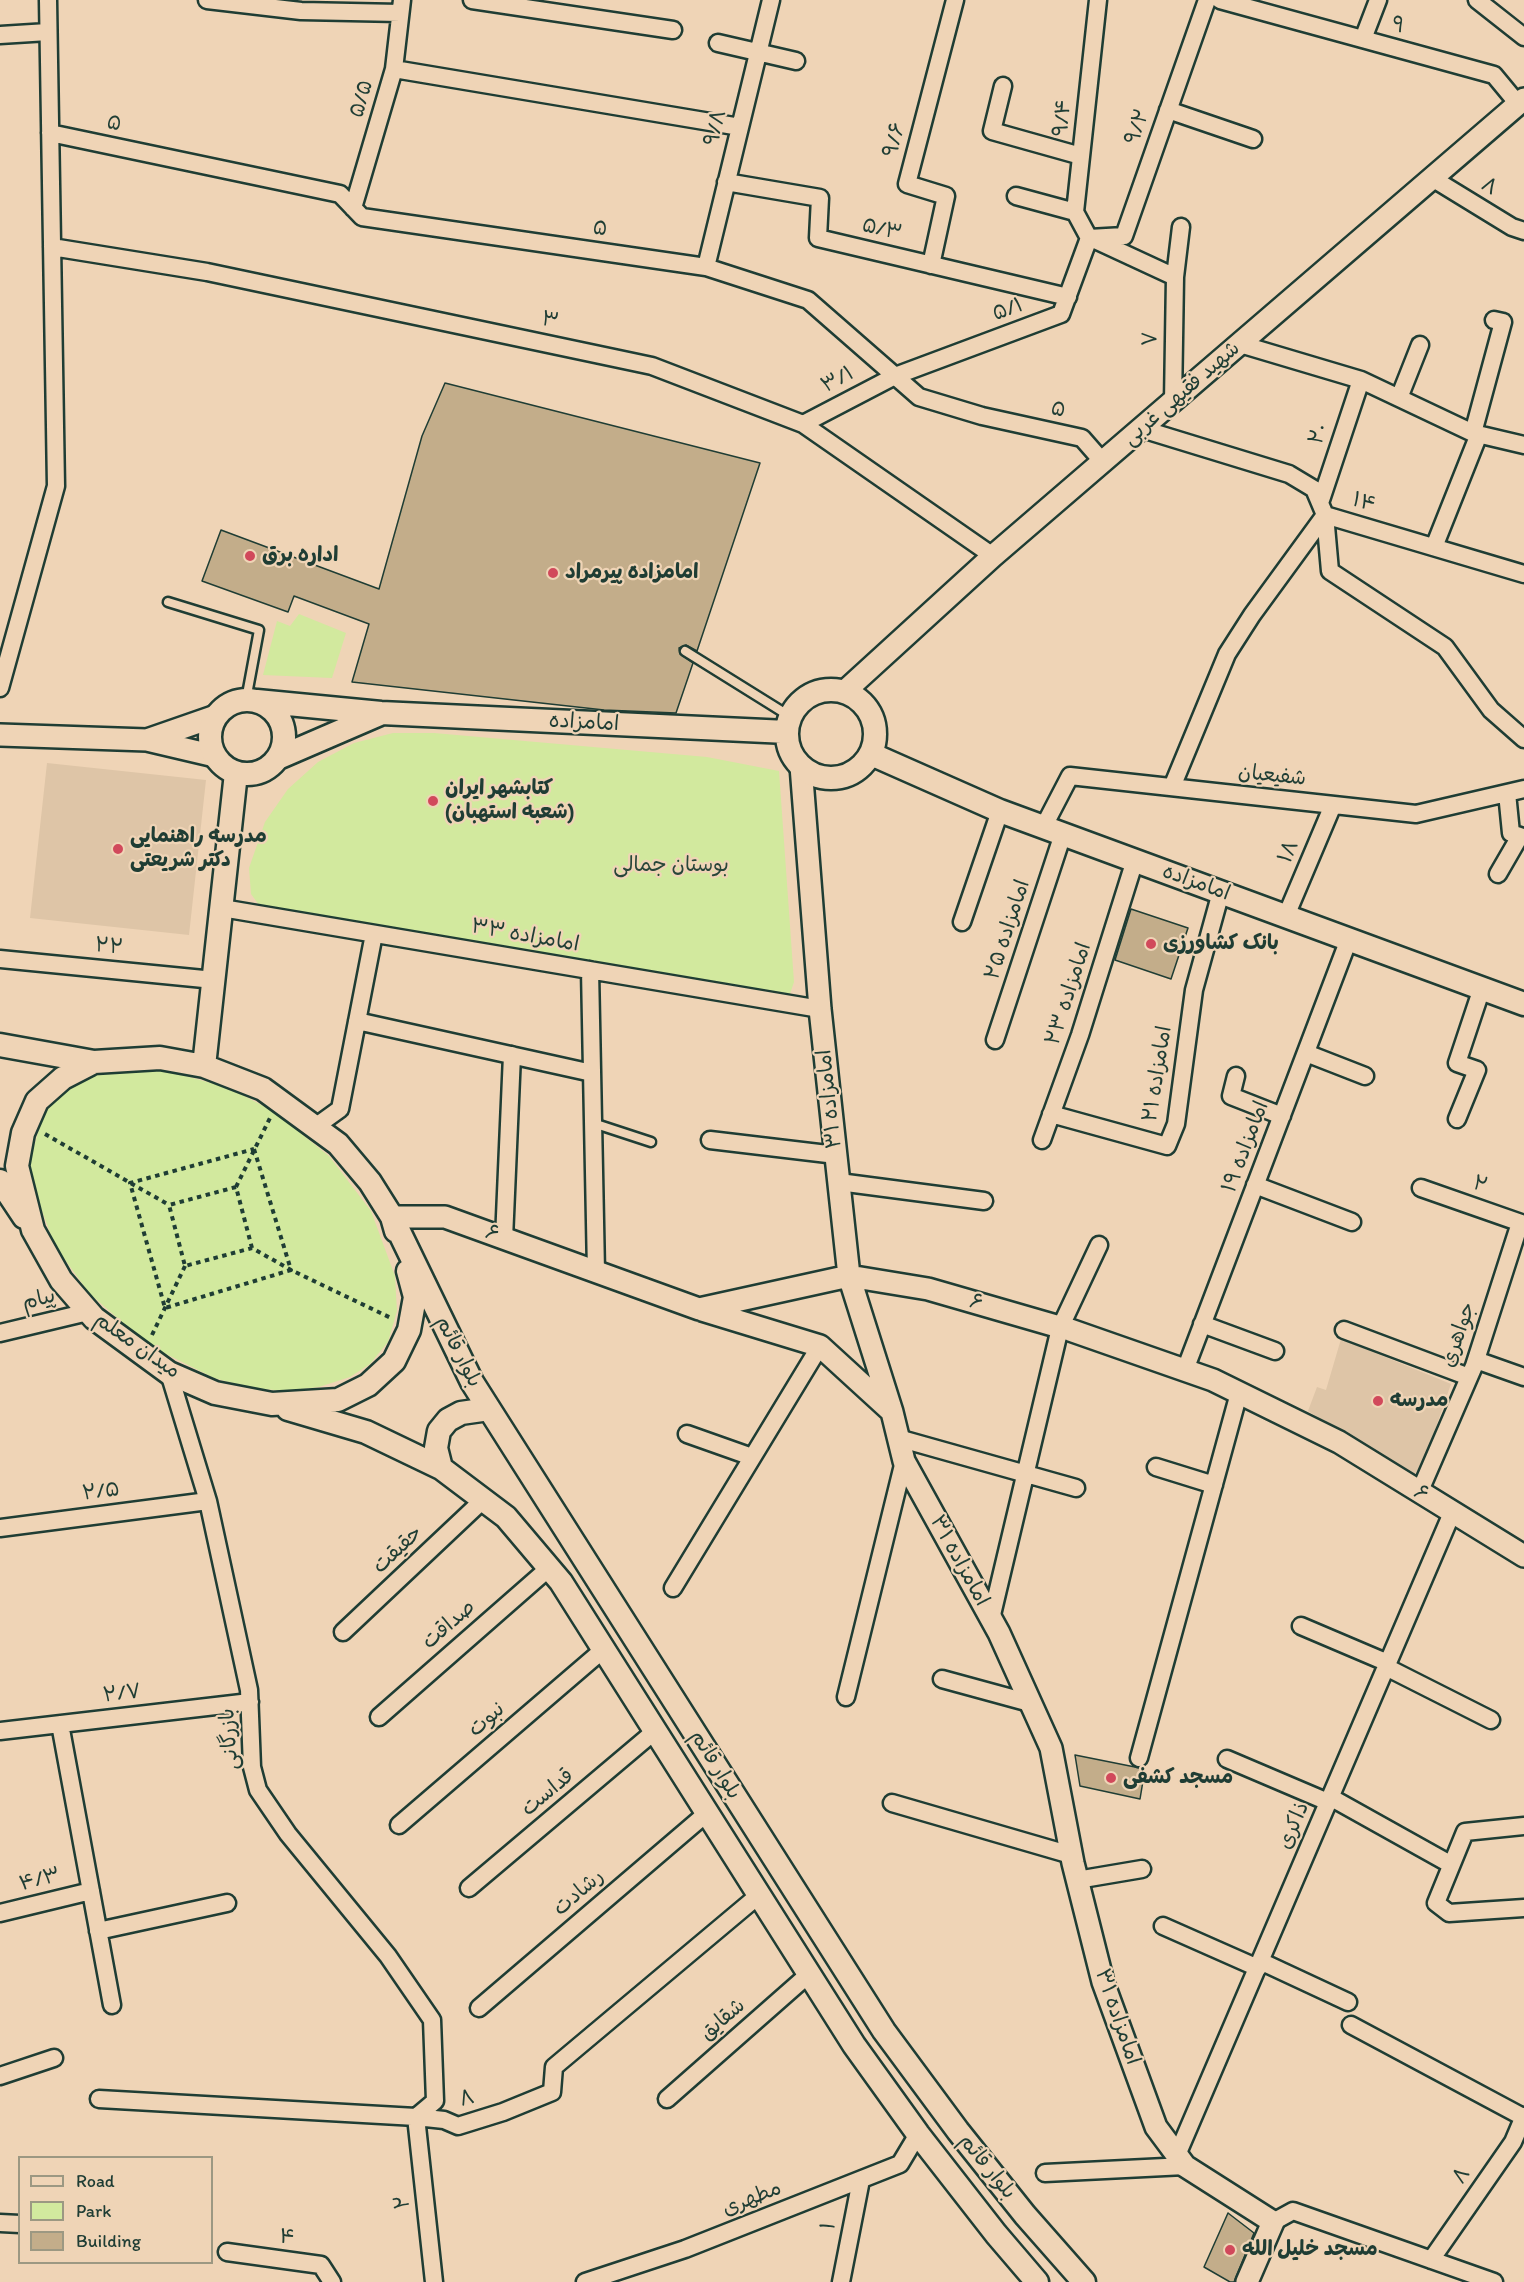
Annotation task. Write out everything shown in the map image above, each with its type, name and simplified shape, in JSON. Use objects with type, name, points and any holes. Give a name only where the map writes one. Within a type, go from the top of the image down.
[{"type":"main road","points":[[831,690],[844,692],[865,706],[872,717],[875,742],[871,754],[863,765],[852,773],[839,778],[818,776],[801,766],[790,751],[789,725],[798,706],[807,698],[818,692],[831,690]]},
{"type":"main road","points":[[252,700],[268,706],[277,714],[283,724],[285,736],[283,748],[270,767],[260,773],[248,775],[226,768],[215,756],[209,739],[216,716],[224,707],[234,702],[252,700]]},
{"type":"main road","name":"امامزاده","points":[[252,700],[381,713],[789,725]]},
{"type":"main road","points":[[278,758],[381,713]]},
{"type":"main road","name":"امامزاده","points":[[871,754],[1000,811],[1524,1004]]},
{"type":"main road","points":[[204,1066],[236,773]]},
{"type":"main road","points":[[0,1045],[94,1062]]},
{"type":"main road","name":"میدان معلم","points":[[160,1058],[204,1066],[263,1089],[338,1144],[370,1182],[392,1217],[415,1296],[409,1330],[394,1362],[368,1385],[338,1400],[272,1404],[215,1392],[169,1373],[88,1312],[61,1280],[33,1230],[17,1166],[27,1124],[37,1101],[63,1078],[94,1062],[160,1058]]},
{"type":"main road","points":[[0,1181],[33,1230]]},
{"type":"main road","name":"بلوار قائم","points":[[392,1217],[471,1382],[884,2031],[958,2131],[1025,2215],[1084,2282]]},
{"type":"main road","name":"بلوار قائم","points":[[272,1404],[366,1432],[441,1468],[506,1517],[561,1582],[854,2045],[918,2134],[1029,2278]]},
{"type":"main road","points":[[441,1468],[436,1448],[439,1431],[448,1420],[460,1413],[489,1409]]},
{"type":"street","points":[[0,688],[56,486],[48,0]]},
{"type":"street","points":[[207,0],[301,11],[401,7]]},
{"type":"street","points":[[472,0],[673,30]]},
{"type":"street","name":"۹/۸","points":[[705,267],[771,0]]},
{"type":"street","name":"۹/۶","points":[[931,265],[946,196],[907,184],[956,0]]},
{"type":"street","name":"۹/۴","points":[[1075,212],[1098,0]]},
{"type":"street","name":"۹/۲","points":[[1089,238],[1124,236],[1206,0]]},
{"type":"street","name":"۹","points":[[1220,0],[1494,75],[1521,101]]},
{"type":"street","points":[[1363,39],[1378,0]]},
{"type":"street","points":[[1477,0],[1524,37]]},
{"type":"street","name":"۵/۵","points":[[353,208],[394,69],[401,7]]},
{"type":"street","points":[[0,35],[48,32]]},
{"type":"street","points":[[718,43],[796,61]]},
{"type":"street","points":[[394,69],[740,127]]},
{"type":"street","points":[[1003,86],[992,131],[1081,156]]},
{"type":"street","name":"شهید فقیهی غربی","points":[[844,692],[993,556],[1521,101]]},
{"type":"street","points":[[1168,110],[1253,139]]},
{"type":"street","name":"۵","points":[[50,133],[340,194],[362,217],[705,267],[808,300],[919,397],[981,416],[1082,438],[1103,462]]},
{"type":"street","name":"۸","points":[[1432,178],[1512,227],[1524,231]]},
{"type":"street","name":"۵/۳","points":[[726,182],[820,198],[818,238],[1068,297]]},
{"type":"street","points":[[1016,196],[1075,212],[1089,238],[1175,277]]},
{"type":"street","name":"۷","points":[[1173,402],[1175,277],[1181,227]]},
{"type":"street","name":"۵/۱","points":[[895,376],[1061,314],[1089,238]]},
{"type":"street","name":"۳","points":[[52,247],[207,272],[652,366],[802,424],[993,556]]},
{"type":"street","points":[[1434,547],[1476,434],[1503,322],[1494,320]]},
{"type":"street","points":[[1240,344],[1361,380],[1476,434],[1524,445]]},
{"type":"street","points":[[1399,398],[1420,345]]},
{"type":"street","name":"۳/۱","points":[[802,424],[895,376]]},
{"type":"street","name":"۲۰","points":[[1323,509],[1361,380]]},
{"type":"street","name":"۱۴","points":[[1142,429],[1289,474],[1314,489],[1323,509],[1434,547],[1524,573]]},
{"type":"street","points":[[1323,509],[1330,571],[1445,647],[1491,710],[1524,739]]},
{"type":"street","points":[[1172,787],[1227,654],[1323,509]]},
{"type":"street","points":[[147,740],[216,716]]},
{"type":"street","points":[[0,735],[147,740],[215,756]]},
{"type":"street","name":"امامزاده ۳۱","points":[[801,766],[820,1009],[849,1276],[892,1412],[904,1461],[991,1619],[1051,1748],[1071,1855],[1103,1982],[1156,2127],[1181,2161],[1273,2222]]},
{"type":"street","name":"شفیعیان","points":[[1053,830],[1070,776],[1416,814],[1516,791]]},
{"type":"street","points":[[1498,874],[1520,836],[1511,833],[1516,791]]},
{"type":"street","name":"۱۸","points":[[1286,916],[1333,805]]},
{"type":"street","points":[[962,922],[1000,811]]},
{"type":"street","name":"امامزاده ۲۵","points":[[995,1040],[1053,830]]},
{"type":"street","name":"امامزاده ۲۳","points":[[1042,1140],[1080,1035],[1135,860]]},
{"type":"street","name":"امامزاده ۲۱","points":[[1051,1114],[1167,1146],[1176,1124],[1194,990],[1221,892]]},
{"type":"street","name":"امامزاده ۳۳","points":[[222,908],[820,1009]]},
{"type":"street","points":[[315,1127],[340,1108],[374,934]]},
{"type":"street","name":"امامزاده ۱۹","points":[[1185,1370],[1349,939]]},
{"type":"street","name":"۲۲","points":[[0,959],[214,980]]},
{"type":"street","points":[[590,970],[596,1272]]},
{"type":"street","points":[[1457,1119],[1477,1070],[1457,1063],[1482,988]]},
{"type":"street","points":[[357,1021],[592,1073]]},
{"type":"street","points":[[1306,1053],[1365,1076]]},
{"type":"street","points":[[504,1239],[512,1055]]},
{"type":"street","points":[[1236,1076],[1231,1096],[1282,1116]]},
{"type":"street","points":[[710,1140],[836,1155]]},
{"type":"street","points":[[839,1182],[984,1201]]},
{"type":"street","points":[[1256,1185],[1352,1222]]},
{"type":"street","name":"۲","points":[[1421,1188],[1522,1224]]},
{"type":"street","name":"۶","points":[[392,1217],[445,1217],[699,1309],[849,1276],[928,1289],[1060,1328],[1213,1380],[1339,1442],[1524,1556]]},
{"type":"street","name":"جواهری","points":[[1419,1493],[1476,1360],[1522,1224]]},
{"type":"street","points":[[991,1619],[1060,1328],[1099,1245]]},
{"type":"street","points":[[699,1309],[820,1346],[892,1412]]},
{"type":"street","name":"پیام","points":[[0,1333],[88,1312]]},
{"type":"street","points":[[1203,1324],[1275,1351]]},
{"type":"street","points":[[1344,1330],[1469,1377]]},
{"type":"street","points":[[673,1588],[820,1346]]},
{"type":"street","points":[[1476,1360],[1524,1377]]},
{"type":"street","name":"بازرگانی","points":[[169,1373],[208,1501],[249,1690],[252,1767],[258,1790],[288,1834],[388,1956],[432,2020],[435,2101],[417,2117]]},
{"type":"street","points":[[1139,1758],[1239,1394]]},
{"type":"street","points":[[687,1434],[752,1458]]},
{"type":"street","points":[[898,1438],[1076,1488]]},
{"type":"street","points":[[846,1697],[904,1461]]},
{"type":"street","points":[[1156,1467],[1214,1485]]},
{"type":"street","name":"حقیقت","points":[[343,1632],[483,1500]]},
{"type":"street","name":"۲/۵","points":[[0,1528],[208,1501]]},
{"type":"street","name":"ذاکری","points":[[1181,2161],[1259,1965],[1452,1513]]},
{"type":"street","name":"صداقت","points":[[379,1717],[549,1568]]},
{"type":"street","points":[[1301,1626],[1387,1665],[1491,1720]]},
{"type":"street","name":"نبوت","points":[[399,1825],[604,1649]]},
{"type":"street","points":[[942,1679],[1030,1702]]},
{"type":"street","name":"۲/۷","points":[[0,1731],[250,1702]]},
{"type":"street","points":[[60,1724],[112,2005]]},
{"type":"street","name":"قداست","points":[[469,1888],[655,1731]]},
{"type":"street","points":[[1227,1759],[1329,1800],[1452,1860]]},
{"type":"street","points":[[892,1803],[1071,1855]]},
{"type":"street","name":"رشادت","points":[[479,2008],[707,1813]]},
{"type":"street","points":[[1524,1826],[1465,1832],[1436,1903],[1449,1913],[1524,1908]]},
{"type":"street","points":[[1077,1880],[1142,1869]]},
{"type":"street","name":"۴/۳","points":[[0,1913],[91,1891]]},
{"type":"street","name":"۸","points":[[99,2099],[417,2117],[444,2120],[458,2126],[503,2112],[552,2092],[554,2067],[759,1894]]},
{"type":"street","points":[[98,1931],[227,1903]]},
{"type":"street","points":[[1162,1926],[1348,2002]]},
{"type":"street","name":"شقایق","points":[[667,2099],[809,1974]]},
{"type":"street","points":[[1351,2025],[1524,2116]]},
{"type":"street","points":[[0,2076],[54,2058]]},
{"type":"street","name":"۸","points":[[1431,2260],[1513,2142],[1524,2116]]},
{"type":"street","name":"۲","points":[[417,2117],[434,2282]]},
{"type":"street","name":"مطهری","points":[[585,2282],[628,2275],[685,2249],[900,2164],[918,2134]]},
{"type":"street","points":[[1045,2173],[1181,2161]]},
{"type":"street","name":"۱","points":[[841,2282],[861,2180]]},
{"type":"street","points":[[1247,2282],[1273,2222],[1293,2211],[1494,2282]]},
{"type":"street","points":[[0,2223],[18,2224]]},
{"type":"street","name":"۴","points":[[227,2252],[321,2265],[332,2282]]},
{"type":"lane","points":[[168,602],[259,630],[252,700]]},
{"type":"lane","points":[[685,651],[789,725]]},
{"type":"lane","points":[[593,1123],[651,1143]]},
{"type":"path","points":[[252,1248],[236,1187],[279,1101]]},
{"type":"path","points":[[27,1124],[169,1206],[185,1266],[143,1355]]},
{"type":"path","points":[[130,1183],[254,1149]]},
{"type":"path","points":[[254,1149],[291,1270]]},
{"type":"path","points":[[130,1183],[165,1308]]},
{"type":"path","points":[[169,1206],[236,1187]]},
{"type":"path","points":[[185,1266],[252,1248],[291,1270],[395,1319],[410,1323]]},
{"type":"path","points":[[165,1308],[291,1270]]},
{"type":"shaded area","name":"مدرسه راهنمایی دکتر شریعتی","points":[[47,763],[206,780],[189,935],[30,918]]},
{"type":"shaded area","name":"مدرسه","points":[[1341,1339],[1451,1384],[1423,1464],[1413,1476],[1308,1411],[1317,1387],[1326,1390]]},
{"type":"green space","points":[[299,614],[346,633],[332,678],[263,675],[277,621],[290,626]]},
{"type":"green space","name":"بوستان جمالی","points":[[393,733],[434,733],[707,757],[779,771],[794,982],[788,1000],[259,905],[251,894],[249,868],[265,822],[288,789],[318,762],[354,743]]},
{"type":"green space","points":[[145,1068],[229,1088],[273,1111],[329,1156],[371,1211],[395,1276],[397,1311],[388,1342],[370,1364],[350,1377],[319,1387],[287,1391],[251,1388],[214,1378],[148,1345],[89,1293],[55,1246],[35,1192],[30,1161],[43,1114],[69,1088],[103,1072]]},
{"type":"building","name":"امامزاده پیرمراد","points":[[445,383],[760,463],[697,651],[686,645],[679,648],[680,654],[693,663],[676,713],[604,710],[352,682],[369,624],[294,596],[288,612],[202,581],[221,530],[379,589],[422,436]]},
{"type":"building","name":"بانک کشاورزی","points":[[1131,909],[1188,928],[1171,979],[1115,960]]},
{"type":"building","name":"مسجد کشفی","points":[[1075,1755],[1145,1769],[1140,1799],[1080,1786]]},
{"type":"building","name":"مسجد خلیل الله","points":[[1228,2213],[1254,2233],[1234,2282],[1204,2267]]},
{"type":"place","name":"اداره برق","points":[[250,556]]},
{"type":"place","name":"امامزاده پیرمراد","points":[[553,573]]},
{"type":"place","name":"کتابشهر ایران (شعبه استهبان)","points":[[433,801]]},
{"type":"place","name":"مدرسه راهنمایی دکتر شریعتی","points":[[118,849]]},
{"type":"place","name":"بانک کشاورزی","points":[[1151,944]]},
{"type":"place","name":"مدرسه","points":[[1378,1401]]},
{"type":"place","name":"مسجد کشفی","points":[[1111,1778]]},
{"type":"place","name":"مسجد خلیل الله","points":[[1230,2250]]}]
